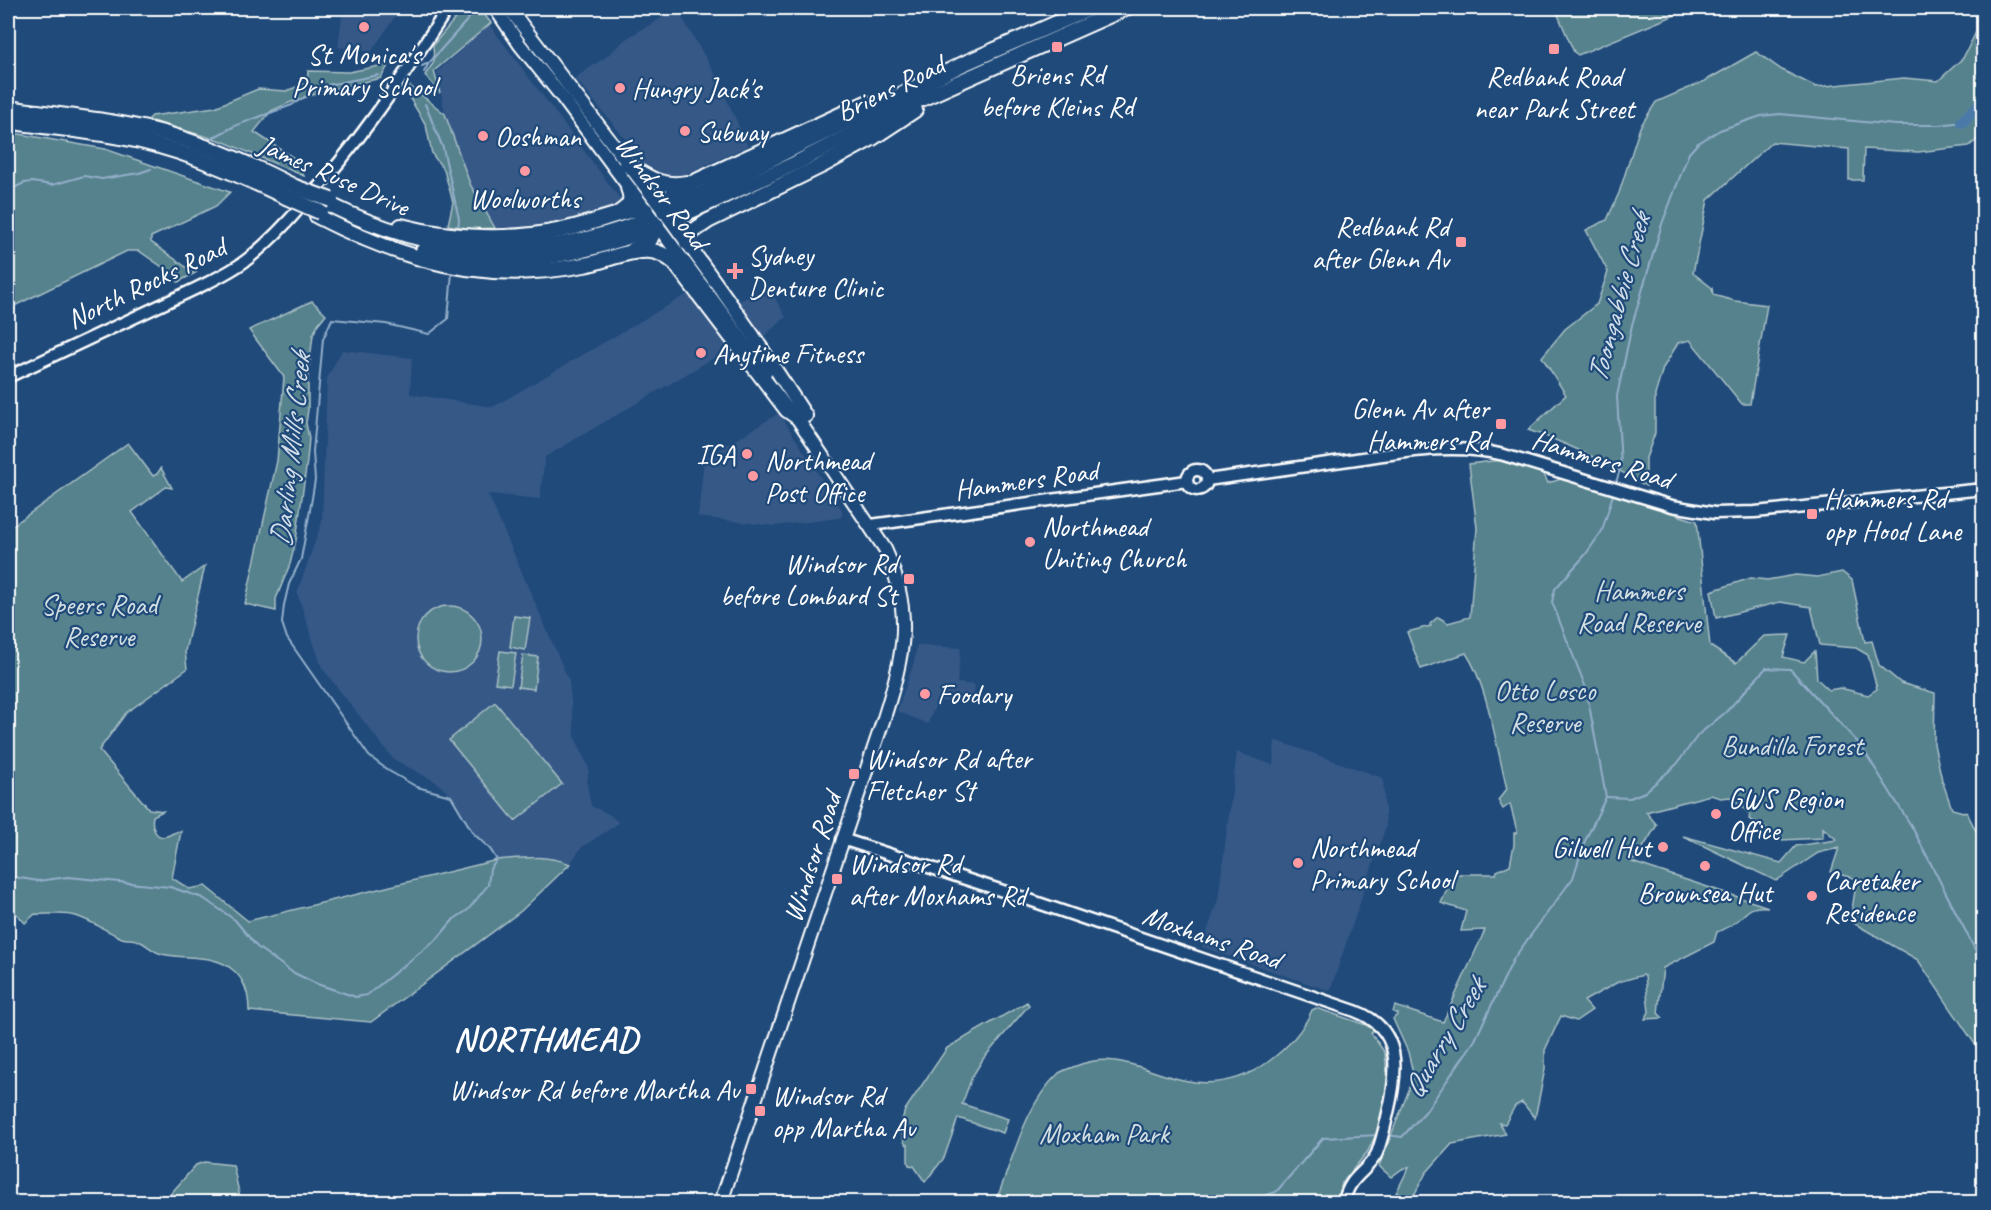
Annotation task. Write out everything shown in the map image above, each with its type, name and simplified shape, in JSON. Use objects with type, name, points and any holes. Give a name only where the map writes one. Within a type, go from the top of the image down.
[{"type":"highway","name":"Briens Road","points":[[436,248],[519,260],[557,256],[608,244],[795,163],[912,103],[967,79],[1012,51],[1091,8]]},
{"type":"highway","name":"Briens Road","points":[[965,63],[1012,51],[1126,8]]},
{"type":"highway","points":[[623,255],[645,244],[652,237],[662,219],[664,204],[669,198],[694,182],[914,82],[965,63]]},
{"type":"highway","points":[[662,219],[965,63]]},
{"type":"highway","points":[[324,208],[383,248],[436,248],[477,253],[638,209],[689,234],[708,221],[821,166],[874,137],[967,79]]},
{"type":"highway","name":"James Ruse Drive","points":[[8,108],[118,124],[168,135],[226,155],[290,192],[324,208],[436,248]]},
{"type":"highway","name":"James Ruse Drive","points":[[8,121],[115,136],[166,148],[290,192]]},
{"type":"highway","points":[[626,164],[663,184],[694,182]]},
{"type":"highway","points":[[618,214],[630,204],[632,196],[628,188]]},
{"type":"highway","points":[[662,219],[684,225],[708,221]]},
{"type":"highway","points":[[477,253],[508,272],[560,269],[645,251],[662,254],[675,263],[787,410],[797,417]]},
{"type":"main road","name":"Windsor Road","points":[[497,8],[653,197],[670,244],[726,316],[797,417],[860,513],[871,525]]},
{"type":"main road","name":"Windsor Road","points":[[497,8],[520,45],[562,97],[628,188],[662,219],[758,342],[866,511],[894,567],[901,593],[904,632],[898,672],[808,948],[721,1203]]},
{"type":"street","name":"North Rocks Road","points":[[8,377],[197,288],[248,260],[280,230],[348,153],[447,9]]},
{"type":"street","name":"Hammers Road","points":[[871,525],[1187,482],[1188,476],[1195,470],[1204,472],[1207,480],[1405,452],[1445,449],[1481,450],[1494,453],[1690,510],[1731,513],[1983,489]]},
{"type":"street","name":"Moxhams Road","points":[[842,839],[1009,893],[1359,1013],[1377,1025],[1395,1053],[1394,1084],[1379,1149],[1373,1161],[1353,1180],[1344,1203]]},
{"type":"shaded area","name":"St Monica's Primary School","points":[[343,8],[401,8],[371,52],[338,47]]},
{"type":"shaded area","points":[[677,9],[714,72],[748,146],[677,178],[667,177],[643,163],[575,78],[607,56],[627,38]]},
{"type":"shaded area","points":[[489,24],[621,200],[614,207],[549,225],[495,228],[470,184],[445,114],[437,72]]},
{"type":"shaded area","points":[[769,288],[786,317],[761,339],[739,301]]},
{"type":"shaded area","points":[[689,293],[731,348],[545,457],[540,499],[488,494],[569,681],[575,737],[589,768],[587,784],[591,806],[609,814],[619,823],[581,848],[570,864],[557,859],[536,856],[497,860],[490,849],[473,833],[451,796],[436,782],[393,759],[322,668],[297,593],[322,522],[327,378],[342,350],[412,358],[410,394],[493,407]]},
{"type":"shaded area","points":[[779,413],[842,510],[842,515],[839,518],[774,526],[698,517],[704,459]]},
{"type":"shaded area","points":[[917,645],[961,648],[957,683],[975,685],[973,703],[937,701],[928,724],[897,711],[914,662]]},
{"type":"shaded area","name":"Northmead Primary School","points":[[1275,740],[1383,778],[1386,826],[1330,991],[1202,947],[1218,899],[1237,752],[1273,765]]},
{"type":"green space","points":[[464,8],[479,8],[491,23],[434,71],[440,93],[425,75],[434,62],[433,45]]},
{"type":"green space","points":[[1555,8],[1692,8],[1578,55],[1574,52]]},
{"type":"green space","points":[[1983,18],[1983,135],[1969,146],[1918,152],[1864,149],[1863,180],[1849,180],[1849,149],[1772,142],[1708,200],[1693,273],[1712,288],[1713,295],[1735,301],[1767,305],[1750,404],[1742,404],[1690,340],[1678,343],[1663,368],[1655,395],[1655,433],[1646,458],[1646,486],[1559,441],[1528,430],[1566,395],[1542,357],[1565,329],[1597,304],[1608,272],[1586,230],[1607,220],[1619,193],[1640,127],[1656,102],[1705,81],[1756,52],[1782,70],[1816,87],[1904,78],[1938,81],[1963,58]]},
{"type":"green space","points":[[389,64],[381,78],[324,91],[271,111],[254,132],[297,160],[304,176],[222,141],[148,120],[152,116],[215,107],[258,89],[286,91],[307,83],[308,71],[349,72]]},
{"type":"green space","points":[[410,86],[445,114],[470,184],[495,228],[472,229],[448,225],[453,202],[444,170],[432,154],[426,125],[406,92]]},
{"type":"green space","points":[[8,132],[105,149],[230,192],[216,206],[151,237],[151,242],[193,272],[197,272],[178,282],[178,278],[139,251],[127,251],[8,309]]},
{"type":"green space","points":[[312,301],[326,314],[313,335],[308,376],[307,461],[296,540],[290,564],[276,599],[276,611],[245,604],[277,461],[284,377],[249,330]]},
{"type":"green space","name":"Speers Road Reserve","points":[[128,443],[153,476],[161,468],[172,488],[166,487],[132,512],[182,582],[205,566],[185,651],[187,669],[126,713],[99,750],[149,809],[163,811],[153,816],[153,828],[159,836],[163,837],[181,831],[172,878],[189,889],[205,886],[248,921],[497,860],[543,858],[570,864],[521,911],[371,1022],[249,1011],[247,994],[241,978],[233,970],[217,961],[159,953],[139,941],[122,938],[71,915],[35,914],[25,923],[17,914],[8,910],[8,529]]},
{"type":"green space","points":[[1501,460],[1529,465],[1543,472],[1548,483],[1561,479],[1697,521],[1710,646],[1736,663],[1764,636],[1790,635],[1783,657],[1804,662],[1815,651],[1817,679],[1829,690],[1840,688],[1868,695],[1877,689],[1868,655],[1856,648],[1820,645],[1811,607],[1780,602],[1716,618],[1711,591],[1751,578],[1767,580],[1796,575],[1817,577],[1842,572],[1852,580],[1865,642],[1872,641],[1879,665],[1901,683],[1935,693],[1934,744],[1942,780],[1952,809],[1967,813],[1983,845],[1983,1060],[1981,1053],[1918,960],[1850,921],[1857,879],[1831,872],[1839,848],[1818,853],[1776,881],[1683,836],[1781,863],[1796,846],[1837,840],[1823,828],[1823,838],[1781,840],[1765,827],[1749,819],[1750,814],[1730,797],[1721,798],[1710,795],[1646,812],[1657,825],[1636,859],[1629,861],[1768,907],[1751,909],[1739,920],[1717,932],[1714,942],[1663,968],[1658,1013],[1663,1018],[1645,1019],[1649,1012],[1645,976],[1643,975],[1618,982],[1584,1001],[1592,1010],[1576,1021],[1561,1016],[1545,1050],[1545,1069],[1535,1118],[1522,1102],[1515,1106],[1505,1124],[1499,1123],[1506,1134],[1452,1144],[1426,1173],[1413,1197],[1396,1193],[1409,1167],[1391,1177],[1379,1166],[1414,1077],[1408,1052],[1393,1019],[1398,1014],[1393,1012],[1395,1006],[1443,1022],[1485,930],[1461,931],[1466,911],[1441,903],[1454,874],[1496,874],[1497,871],[1510,865],[1514,833],[1517,831],[1510,804],[1503,809],[1498,800],[1507,789],[1486,700],[1474,667],[1466,653],[1421,669],[1407,632],[1431,626],[1430,624],[1438,617],[1448,623],[1470,617],[1477,528],[1469,464]]},
{"type":"green space","points":[[449,606],[461,609],[472,616],[479,627],[482,639],[479,651],[472,662],[461,669],[449,672],[437,669],[426,662],[419,651],[416,639],[419,627],[426,616],[437,609]]},
{"type":"green space","points":[[514,616],[530,618],[525,650],[510,647]]},
{"type":"green space","points":[[500,651],[516,653],[511,685],[495,683]]},
{"type":"green space","points":[[523,655],[538,657],[534,689],[518,687]]},
{"type":"green space","points":[[495,702],[562,784],[515,821],[449,740]]},
{"type":"green space","points":[[1027,1002],[1029,1005],[983,1059],[972,1077],[962,1104],[1008,1119],[1003,1133],[958,1118],[944,1158],[925,1182],[914,1166],[909,1165],[908,1145],[905,1144],[900,1127],[905,1110],[947,1048]]},
{"type":"green space","name":"Moxham Park","points":[[1316,1008],[1366,1025],[1374,1030],[1371,1033],[1385,1053],[1388,1083],[1378,1130],[1368,1151],[1342,1183],[1338,1202],[991,1202],[999,1193],[1030,1113],[1038,1098],[1059,1073],[1092,1061],[1107,1060],[1195,1082],[1234,1079],[1260,1067],[1282,1051],[1294,1039],[1312,1010]]},
{"type":"green space","points":[[204,1162],[233,1165],[241,1202],[166,1199],[196,1165]]},
{"type":"waterway","name":"Darling Mills Creek","points":[[424,72],[429,63],[478,8]]},
{"type":"waterway","name":"Darling Mills Creek","points":[[422,66],[429,63]]},
{"type":"waterway","points":[[208,140],[237,125],[292,105],[322,86],[379,75]]},
{"type":"waterway","name":"Toongabbie Creek","points":[[1962,122],[1984,100]]},
{"type":"waterway","name":"Darling Mills Creek","points":[[425,104],[443,148],[459,219],[458,231]]},
{"type":"waterway","name":"Toongabbie Creek","points":[[1615,486],[1621,466],[1617,396],[1632,325],[1662,224],[1689,153],[1698,143],[1720,130],[1761,116],[1780,114],[1896,125],[1939,125],[1962,122]]},
{"type":"waterway","points":[[8,185],[16,187],[32,182],[52,185],[84,176],[102,179],[151,169]]},
{"type":"waterway","name":"Darling Mills Creek","points":[[8,873],[14,877],[38,881],[68,877],[170,887],[203,898],[235,920],[257,947],[292,972],[317,984],[356,997],[367,995],[438,938],[454,919],[468,910],[488,885],[490,869],[497,860],[490,849],[473,833],[451,796],[417,787],[369,756],[287,638],[282,623],[289,584],[301,559],[315,480],[313,452],[323,339],[332,319],[386,324],[429,334],[448,319],[452,272]]},
{"type":"waterway","name":"Toongabbie Creek","points":[[1606,797],[1586,688],[1552,602],[1555,589],[1586,554],[1602,531],[1614,491]]},
{"type":"waterway","name":"Toongabbie Creek","points":[[1606,797],[1630,798],[1645,792],[1677,764],[1698,735],[1726,712],[1766,668],[1790,669],[1861,746],[1912,827],[1984,967]]},
{"type":"waterway","name":"Quarry Creek","points":[[1387,1135],[1402,1137],[1426,1111],[1475,1040],[1514,958],[1573,878],[1584,843],[1606,797]]},
{"type":"waterway","name":"Quarry Creek","points":[[1243,1202],[1276,1192],[1323,1138],[1378,1135]]},
{"type":"place","name":"St Monica's Primary School","points":[[364,27]]},
{"type":"place","name":"Briens Rd before Kleins Rd","points":[[1057,47]]},
{"type":"place","name":"Redbank Road near Park Street","points":[[1554,49]]},
{"type":"place","name":"Hungry Jack's","points":[[620,88]]},
{"type":"place","name":"Subway","points":[[685,131]]},
{"type":"place","name":"Ooshman","points":[[483,136]]},
{"type":"place","name":"Woolworths","points":[[525,171]]},
{"type":"place","name":"Redbank Rd after Glenn Av","points":[[1461,242]]},
{"type":"place","name":"Sydney Denture Clinic","points":[[735,271]]},
{"type":"place","name":"Anytime Fitness","points":[[701,353]]},
{"type":"place","name":"Glenn Av after Hammers Rd","points":[[1501,424]]},
{"type":"place","name":"IGA","points":[[747,454]]},
{"type":"place","name":"Northmead Post Office","points":[[753,476]]},
{"type":"place","name":"Hammers Rd opp Hood Lane","points":[[1812,514]]},
{"type":"place","name":"Northmead Uniting Church","points":[[1030,542]]},
{"type":"place","name":"Windsor Rd before Lombard St","points":[[909,579]]},
{"type":"place","name":"Foodary","points":[[925,694]]},
{"type":"place","name":"Windsor Rd after Fletcher St","points":[[854,774]]},
{"type":"place","name":"GWS Region Office","points":[[1716,814]]},
{"type":"place","name":"Gilwell Hut","points":[[1663,847]]},
{"type":"place","name":"Northmead Primary School","points":[[1298,863]]},
{"type":"place","name":"Brownsea Hut","points":[[1705,866]]},
{"type":"place","name":"Windsor Rd after Moxhams Rd","points":[[837,879]]},
{"type":"place","name":"Caretaker Residence","points":[[1812,896]]},
{"type":"place","name":"Windsor Rd before Martha Av","points":[[751,1089]]},
{"type":"place","name":"Windsor Rd opp Martha Av","points":[[760,1111]]},
{"type":"district","name":"NORTHMEAD","points":[[546,1038]]},
{"type":"park label","name":"Hammers Road Reserve","points":[[1639,606]]},
{"type":"park label","name":"Otto Losco Reserve","points":[[1545,706]]},
{"type":"park label","name":"Bundilla Forest","points":[[1792,745]]}]
